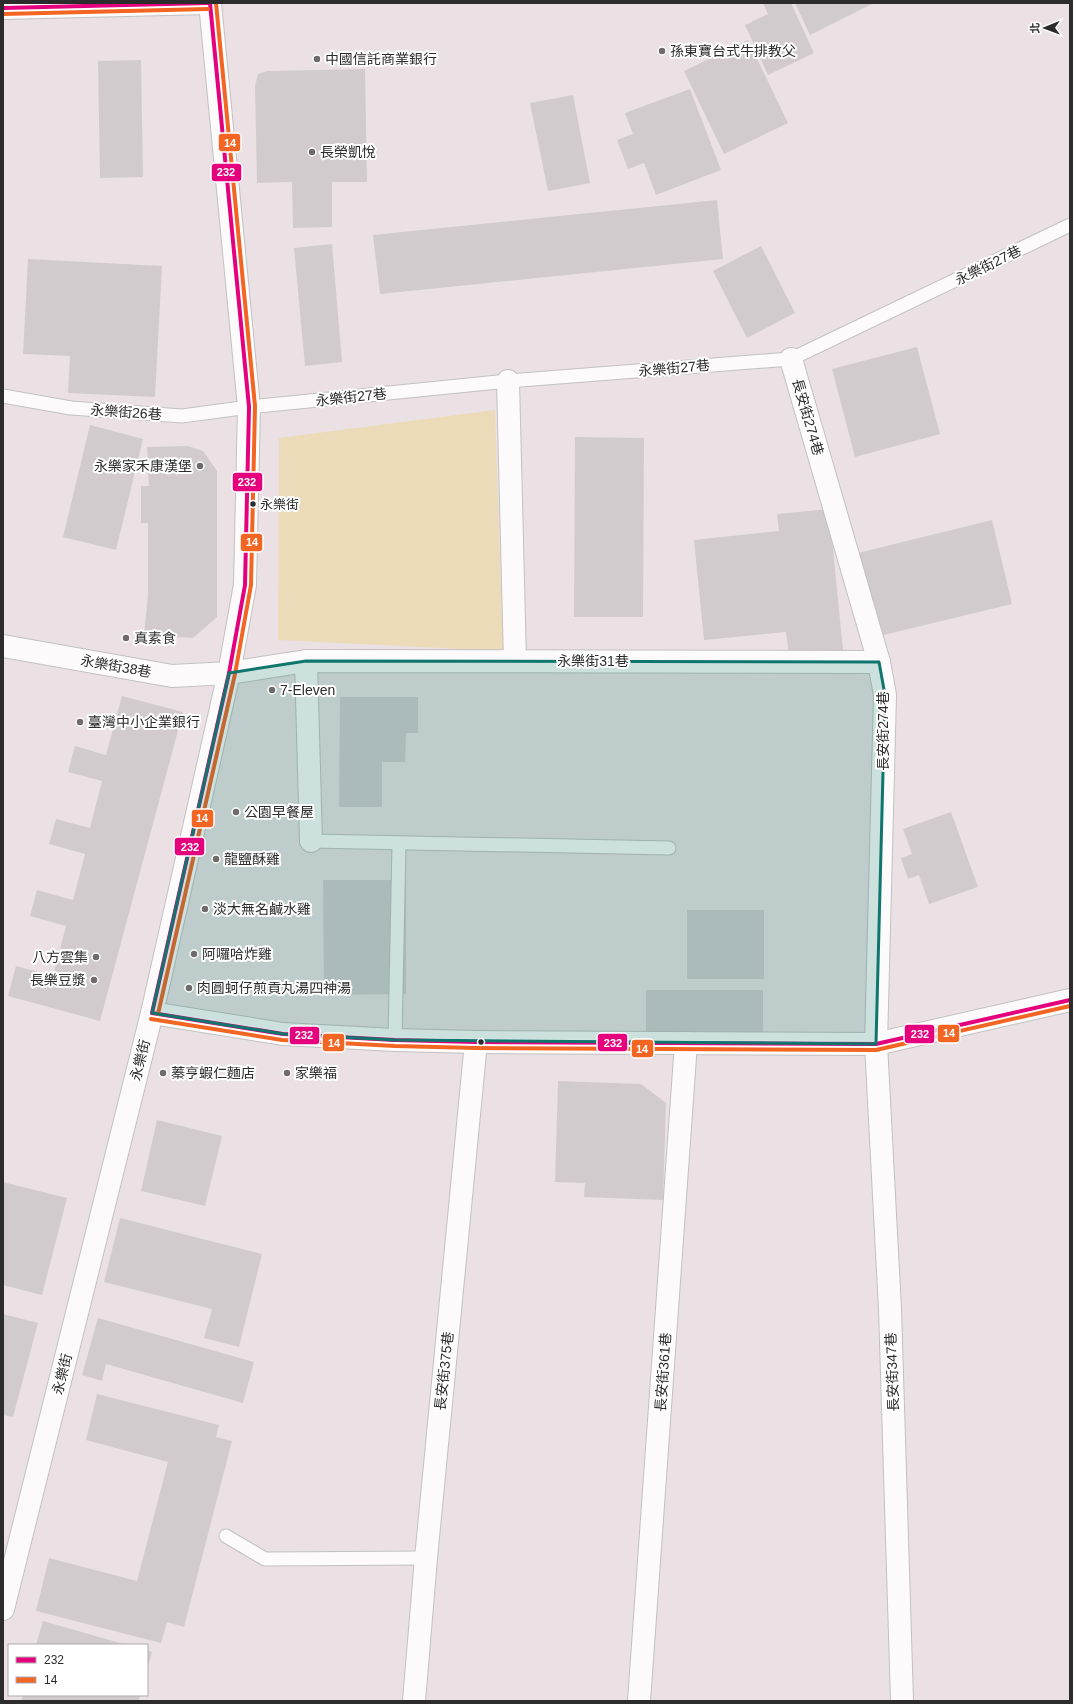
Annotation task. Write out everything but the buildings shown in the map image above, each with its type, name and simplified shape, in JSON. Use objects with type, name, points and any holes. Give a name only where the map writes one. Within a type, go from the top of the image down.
[{"type":"street","points":[[3,8],[209,3]]},
{"type":"street","name":"永樂街","points":[[3,1609],[152,1013],[230,673],[245,585],[249,407],[209,3]]},
{"type":"street","name":"長安街274巷","points":[[791,359],[879,662],[885,695],[876,1044]]},
{"type":"street","points":[[508,381],[515,661]]},
{"type":"street","name":"永樂街38巷","points":[[3,646],[172,676],[230,673]]},
{"type":"street","points":[[306,661],[311,841]]},
{"type":"street","name":"永樂街31巷","points":[[230,673],[306,661],[879,662]]},
{"type":"street","points":[[152,1013],[283,1034],[395,1040],[476,1042],[876,1044],[1070,1000]]},
{"type":"street","name":"長安街375巷","points":[[414,1701],[426,1558],[476,1042]]},
{"type":"street","name":"長安街361巷","points":[[640,1701],[686,1043]]},
{"type":"street","name":"長安街347巷","points":[[876,1044],[890,1309],[902,1701]]},
{"type":"lane","name":"永樂街27巷","points":[[249,407],[508,381],[791,359],[1070,226]]},
{"type":"lane","name":"永樂街26巷","points":[[3,396],[71,408],[182,416],[249,407]]},
{"type":"lane","points":[[311,841],[399,844],[669,848]]},
{"type":"lane","points":[[395,1040],[399,844]]},
{"type":"lane","points":[[226,1536],[265,1559],[426,1558]]},
{"type":"highlighted area","points":[[306,661],[879,662],[885,695],[876,1044],[395,1040],[283,1034],[152,1013],[229,673]]},
{"type":"shaded area","points":[[495,410],[503,651],[278,640],[279,438]]},
{"type":"transit line","name":"232","points":[[3,8],[208,3]]},
{"type":"transit line","name":"232","points":[[152,1013],[229,673],[245,585],[249,407],[210,3]]},
{"type":"transit line","name":"14","points":[[158,1014],[235,674],[251,585],[255,406],[216,3]]},
{"type":"transit line","name":"14","points":[[3,14],[208,9]]},
{"type":"transit line","name":"232","points":[[152,1013],[283,1034],[395,1040],[476,1042],[876,1044],[1070,1000]]},
{"type":"transit line","name":"14","points":[[151,1019],[282,1040],[395,1046],[476,1048],[876,1050],[1070,1006]]},
{"type":"place","name":"孫東寶台式牛排教父","points":[[662,51]]},
{"type":"place","name":"中國信託商業銀行","points":[[317,59]]},
{"type":"place","name":"長榮凱悅","points":[[312,152]]},
{"type":"place","name":"永樂家禾康漢堡","points":[[200,466]]},
{"type":"place","name":"永樂街","points":[[253,504]]},
{"type":"place","name":"真素食","points":[[126,638]]},
{"type":"place","name":"7-Eleven","points":[[272,690]]},
{"type":"place","name":"臺灣中小企業銀行","points":[[80,722]]},
{"type":"place","name":"公園早餐屋","points":[[236,812]]},
{"type":"place","name":"龍鹽酥雞","points":[[216,859]]},
{"type":"place","name":"淡大無名鹹水雞","points":[[205,909]]},
{"type":"place","name":"阿囉哈炸雞","points":[[194,954]]},
{"type":"place","name":"八方雲集","points":[[96,957]]},
{"type":"place","name":"長樂豆漿","points":[[94,980]]},
{"type":"place","name":"肉圓蚵仔煎貢丸湯四神湯","points":[[189,988]]},
{"type":"place","name":"蓁亨蝦仁麵店","points":[[163,1073]]},
{"type":"place","name":"家樂福","points":[[287,1073]]}]
